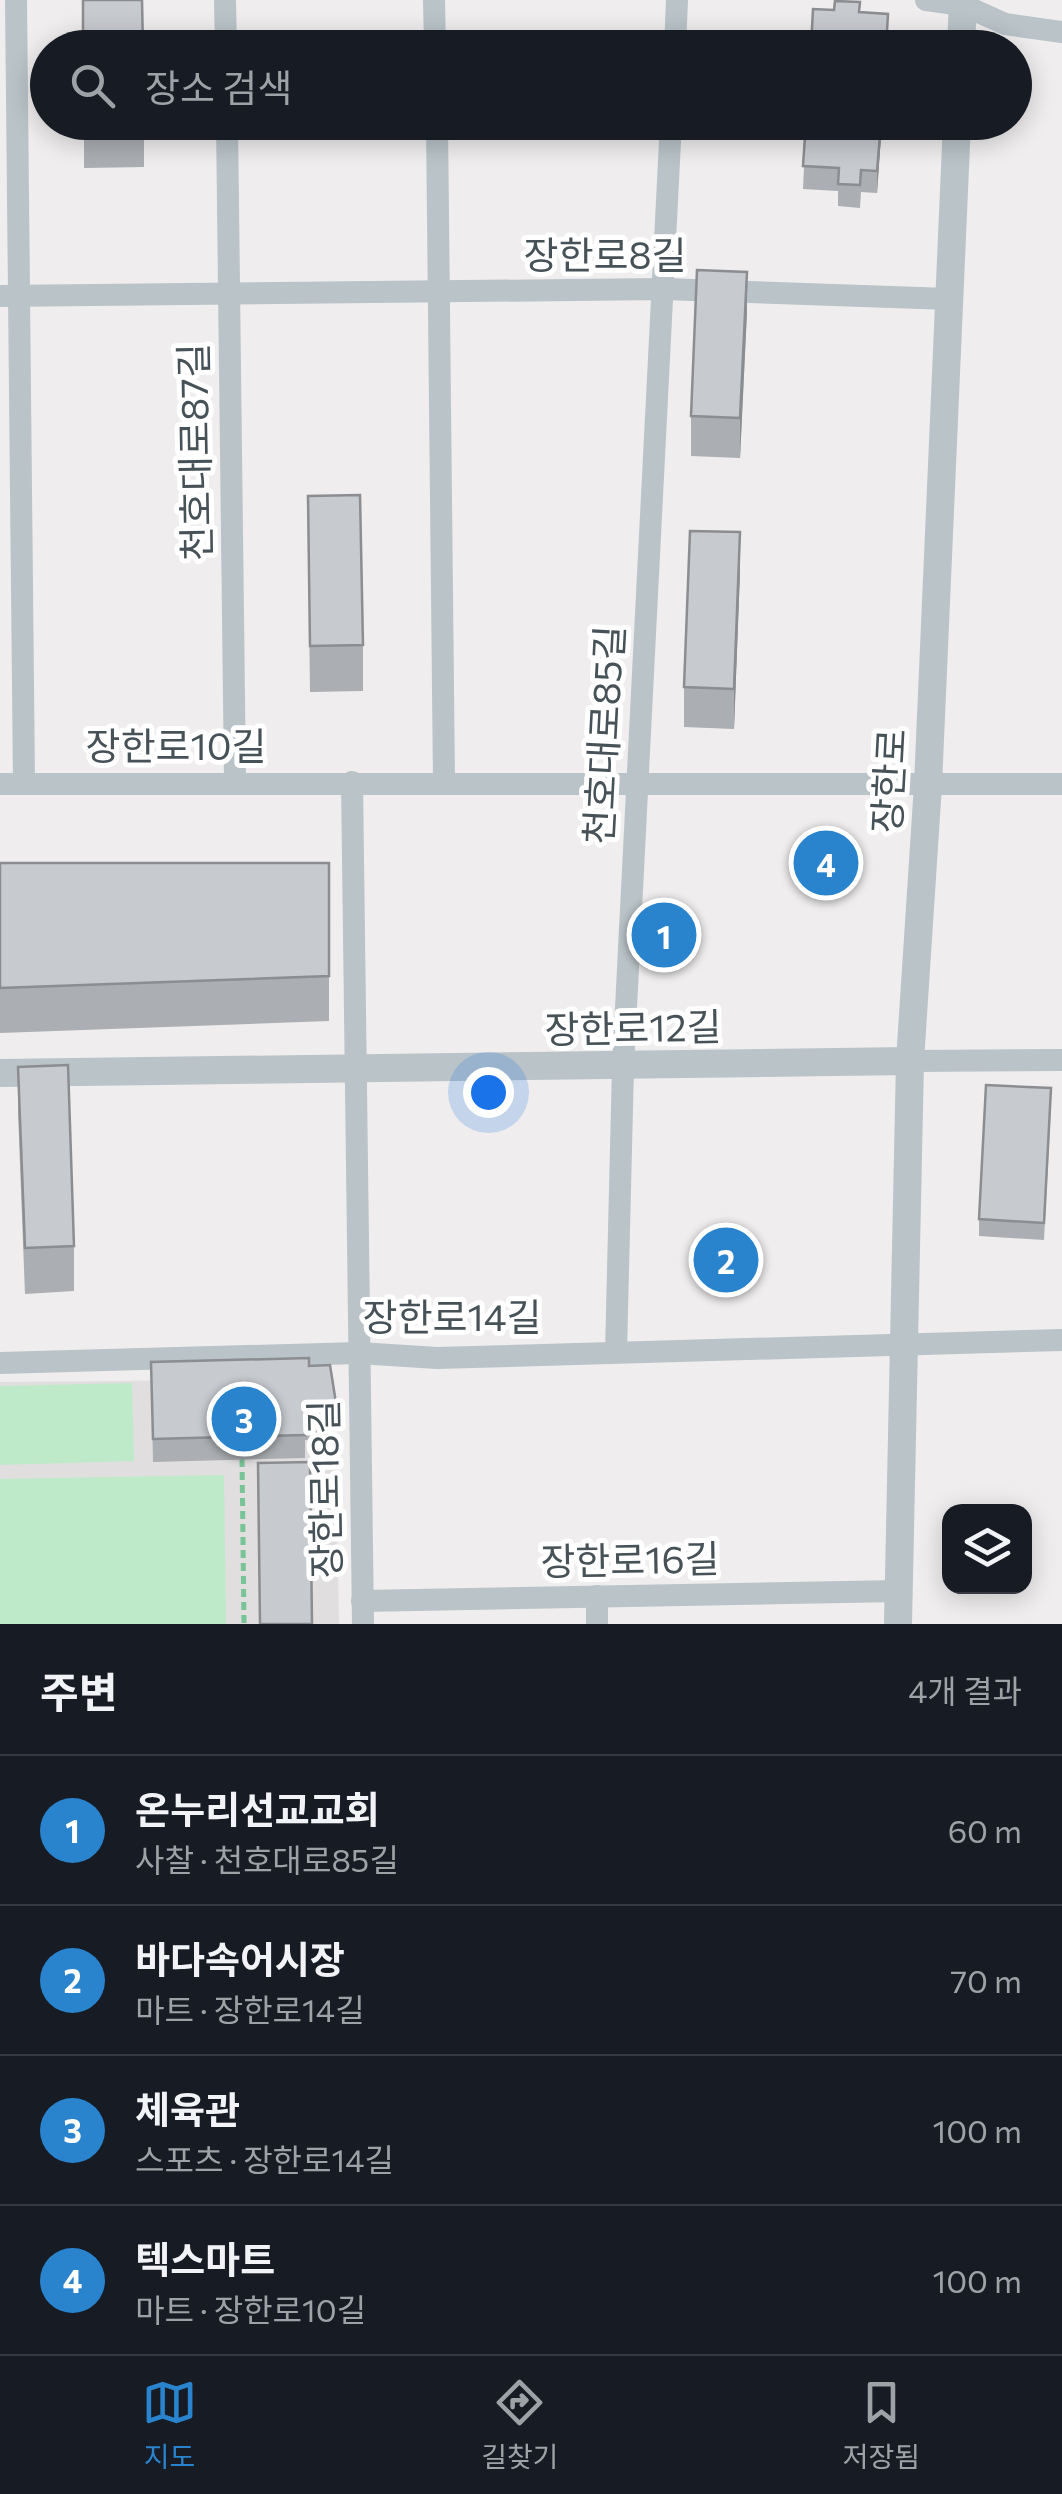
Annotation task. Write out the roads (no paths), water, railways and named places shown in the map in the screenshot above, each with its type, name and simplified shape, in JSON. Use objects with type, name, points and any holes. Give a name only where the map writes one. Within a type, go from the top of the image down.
[{"type":"street","points":[[12,784],[9,296],[16,0]]},
{"type":"street","points":[[225,0],[226,30]]},
{"type":"street","points":[[434,0],[435,30]]},
{"type":"street","points":[[676,30],[677,0]]},
{"type":"street","points":[[926,0],[963,3],[1006,24],[1062,32]]},
{"type":"street","points":[[962,30],[963,3]]},
{"type":"street","name":"천호대로87길","points":[[226,140],[235,780]]},
{"type":"street","points":[[437,140],[444,782]]},
{"type":"street","name":"천호대로85길","points":[[616,1352],[623,1067],[670,140]]},
{"type":"street","name":"장한로","points":[[898,1624],[910,1061],[928,785],[956,140]]},
{"type":"street","name":"장한로8길","points":[[9,296],[663,290],[949,298]]},
{"type":"street","name":"장한로10길","points":[[12,784],[235,780],[1062,784]]},
{"type":"street","points":[[352,782],[359,1352]]},
{"type":"street","points":[[910,1061],[1062,1060]]},
{"type":"street","name":"장한로12길","points":[[0,1073],[910,1061]]},
{"type":"street","name":"장한로14길","points":[[0,1363],[359,1352],[438,1358],[1062,1340]]},
{"type":"street","name":"장한로18길","points":[[359,1352],[362,1612]]},
{"type":"street","name":"장한로16길","points":[[362,1612],[597,1596],[899,1591]]},
{"type":"street","points":[[596,1624],[597,1596]]},
{"type":"place","name":"텍스마트","points":[[826,863]]},
{"type":"place","name":"온누리선교교회","points":[[664,935]]},
{"type":"place","name":"바다속어시장","points":[[726,1260]]},
{"type":"place","name":"체육관","points":[[244,1419]]}]
